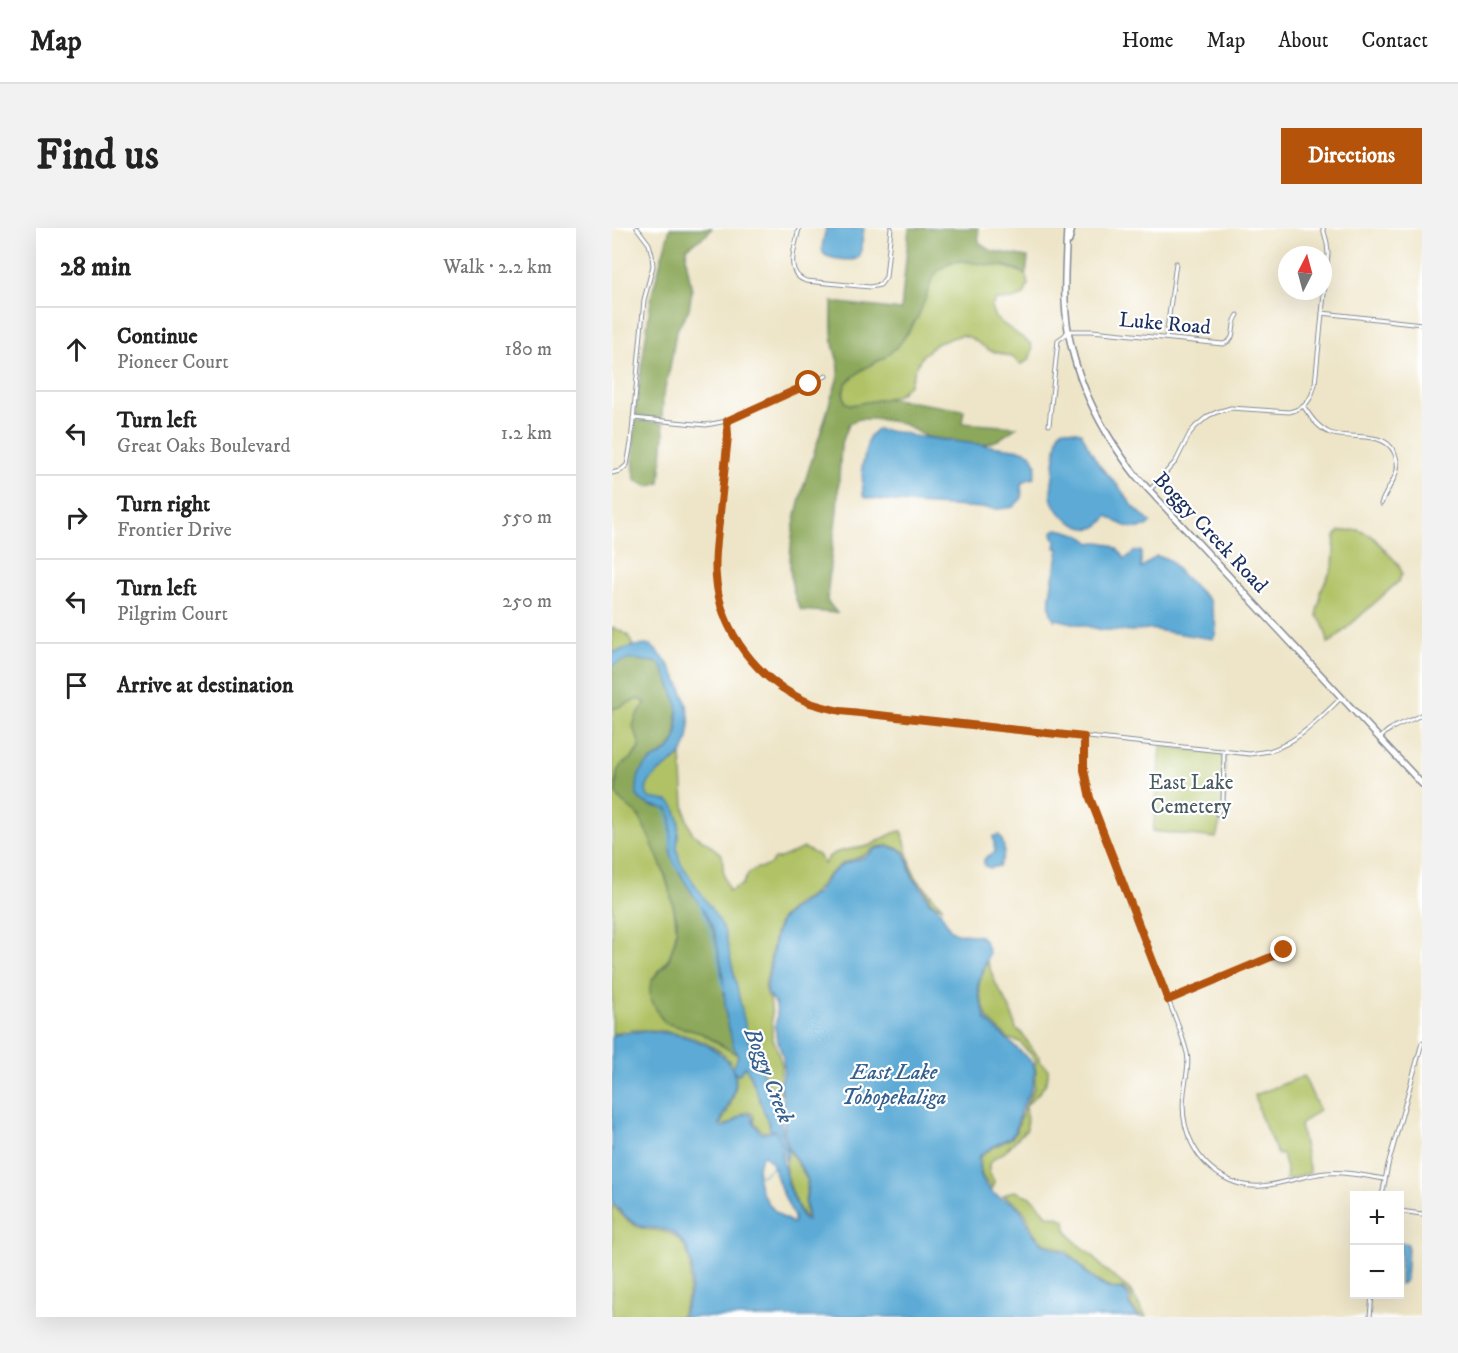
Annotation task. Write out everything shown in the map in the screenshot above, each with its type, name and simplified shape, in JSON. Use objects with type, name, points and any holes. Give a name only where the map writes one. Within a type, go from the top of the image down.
[{"type":"main road","name":"Boggy Creek Road","points":[[1067,228],[1065,303],[1068,331],[1084,389],[1099,422],[1124,461],[1149,491],[1422,784]]},
{"type":"main road","name":"Boggy Creek Road","points":[[1066,257],[1072,228]]},
{"type":"street","points":[[612,473],[620,471],[627,465],[644,300],[652,266],[649,244],[638,228]]},
{"type":"street","points":[[800,228],[792,264],[797,276],[806,280],[870,288],[880,285],[886,277],[891,228]]},
{"type":"street","points":[[1149,491],[1176,461],[1190,433],[1208,416],[1231,408],[1280,412],[1298,410],[1304,406],[1312,393],[1314,384],[1322,313],[1328,254],[1323,228]]},
{"type":"street","points":[[1166,338],[1176,263]]},
{"type":"street","points":[[1322,313],[1422,324]]},
{"type":"street","name":"Luke Road","points":[[1068,331],[1092,331],[1227,343],[1233,336],[1234,319],[1238,315]]},
{"type":"street","points":[[1050,425],[1058,340],[1068,331]]},
{"type":"street","points":[[633,418],[706,425],[727,421],[826,376]]},
{"type":"street","points":[[1304,406],[1317,424],[1331,434],[1382,440],[1392,446],[1396,455],[1397,469],[1381,504]]},
{"type":"street","points":[[727,421],[728,436],[716,556],[716,579],[720,603],[730,629],[747,655],[768,678],[809,702],[841,711],[1250,754],[1270,750],[1290,741],[1341,697]]},
{"type":"street","points":[[1380,739],[1389,729],[1411,721],[1422,714]]},
{"type":"street","points":[[1084,737],[1084,770],[1090,798],[1188,1056],[1183,1120],[1191,1143],[1203,1161],[1229,1180],[1252,1187],[1272,1186],[1315,1174],[1332,1173],[1384,1179]]},
{"type":"street","points":[[1217,814],[1223,802],[1224,752]]},
{"type":"street","points":[[1168,1000],[1284,950]]},
{"type":"street","points":[[1383,1191],[1422,1042]]},
{"type":"street","points":[[1404,1212],[1422,1214]]},
{"type":"street","points":[[1370,1317],[1372,1299]]},
{"type":"green space","points":[[670,228],[712,228],[687,248],[686,259],[692,291],[689,309],[676,332],[663,396],[662,419],[635,416],[652,294]]},
{"type":"green space","points":[[909,228],[978,228],[979,242],[992,251],[1028,257],[1026,275],[1004,266],[963,261],[950,262],[937,272],[931,281],[918,317],[899,345],[884,358],[863,369],[846,383],[843,392],[845,402],[851,405],[888,398],[964,410],[962,423],[1017,427],[998,440],[983,445],[926,437],[902,423],[878,419],[858,419],[849,424],[841,446],[837,511],[827,601],[837,613],[801,610],[792,588],[790,562],[792,534],[806,477],[838,374],[839,367],[832,338],[832,302],[901,310]]},
{"type":"green space","points":[[963,261],[1004,267],[1026,275],[1028,285],[1024,295],[1013,299],[996,300],[991,307],[995,318],[1031,344],[1032,351],[1029,360],[1021,364],[1012,357],[989,350],[962,335],[936,344],[923,355],[910,383],[900,394],[851,405],[845,402],[844,388],[850,379],[886,355],[907,334],[919,314],[937,272],[949,263]]},
{"type":"green space","points":[[635,420],[663,423],[660,483],[649,487],[635,480],[633,458]]},
{"type":"green space","points":[[1358,530],[1372,536],[1399,565],[1402,573],[1399,581],[1328,643],[1324,628],[1317,616],[1320,592],[1333,566],[1335,536],[1340,531]]},
{"type":"green space","points":[[612,627],[628,635],[633,646],[612,653]]},
{"type":"green space","points":[[634,659],[659,663],[664,669],[677,704],[676,739],[668,750],[650,761],[639,775],[637,796],[650,806],[668,809],[671,822],[672,859],[703,908],[714,932],[721,963],[728,1025],[738,1055],[701,1033],[665,1023],[650,997],[652,980],[668,962],[676,937],[677,921],[666,877],[639,816],[621,801],[616,793],[617,772],[639,748],[633,727],[636,716],[646,703],[639,699],[612,709],[612,666],[624,660]]},
{"type":"green space","points":[[640,699],[646,703],[636,716],[639,748],[618,771],[616,790],[619,798],[636,813],[652,841],[665,876],[674,912],[676,926],[672,949],[666,962],[656,974],[679,1027],[701,1033],[738,1055],[733,1067],[724,1055],[712,1046],[678,1034],[642,1030],[612,1034],[612,709]]},
{"type":"green space","name":"East Lake Cemetery","points":[[1161,746],[1225,754],[1225,802],[1216,838],[1153,831]]},
{"type":"green space","points":[[681,755],[687,820],[693,834],[722,855],[724,877],[729,891],[742,885],[749,873],[757,868],[767,866],[774,859],[804,848],[818,855],[824,864],[830,856],[838,852],[866,847],[902,831],[917,879],[943,908],[931,902],[922,885],[914,878],[903,850],[889,845],[877,847],[841,864],[828,875],[812,895],[796,904],[780,920],[775,934],[765,987],[770,999],[772,1038],[782,1065],[779,1082],[781,1093],[776,1104],[749,1042],[734,974],[698,890],[680,862],[677,850],[679,821],[646,796],[646,788],[653,777]]},
{"type":"green space","points":[[987,961],[996,984],[1011,1010],[1016,1029],[1021,1032],[1039,1057],[1039,1061],[1048,1069],[1045,1085],[1026,1106],[1027,1129],[1005,1152],[989,1164],[989,1172],[994,1181],[992,1190],[982,1176],[980,1157],[1012,1138],[1017,1130],[1022,1113],[1034,1088],[1036,1062],[1020,1042],[1009,1039],[988,1019],[979,984]]},
{"type":"green space","points":[[745,1066],[771,1130],[763,1132],[755,1123],[753,1114],[748,1112],[729,1124],[721,1124],[734,1093],[735,1074],[739,1074]]},
{"type":"green space","points":[[1304,1076],[1319,1110],[1300,1125],[1310,1173],[1286,1180],[1287,1173],[1282,1154],[1278,1155],[1260,1115],[1255,1095]]},
{"type":"green space","points":[[786,1144],[807,1181],[806,1219],[799,1208],[786,1170]]},
{"type":"green space","points":[[1015,1191],[1030,1197],[1047,1215],[1065,1221],[1066,1230],[1076,1243],[1130,1290],[1146,1317],[1141,1317],[1131,1306],[1131,1296],[1124,1289],[1109,1287],[1099,1282],[1067,1252],[1039,1238],[1033,1232],[1023,1210],[1003,1196]]},
{"type":"green space","points":[[612,1204],[633,1224],[673,1235],[687,1251],[690,1262],[689,1285],[680,1317],[612,1317]]},
{"type":"water","points":[[826,228],[864,228],[860,256],[849,260],[825,255],[822,247]]},
{"type":"water","points":[[877,429],[1022,450],[1031,453],[1036,464],[1034,478],[1021,484],[1022,498],[1013,507],[999,509],[917,504],[867,498],[863,495],[862,467],[869,437]]},
{"type":"water","points":[[1064,429],[1081,432],[1099,465],[1132,505],[1151,523],[1146,527],[1134,528],[1118,523],[1108,516],[1098,526],[1087,528],[1080,527],[1061,514],[1053,502],[1051,493],[1057,444],[1060,431]]},
{"type":"water","points":[[1057,529],[1076,533],[1091,543],[1102,542],[1110,545],[1125,559],[1135,551],[1141,551],[1141,568],[1156,556],[1171,561],[1179,572],[1210,601],[1216,626],[1213,639],[1149,629],[1103,630],[1056,619],[1055,621],[1051,615],[1050,597],[1059,548],[1055,548],[1056,541],[1052,532]]},
{"type":"water","points":[[650,645],[660,654],[677,679],[683,693],[689,723],[684,750],[680,756],[652,778],[646,791],[649,798],[668,801],[675,807],[679,821],[677,850],[680,862],[725,933],[749,1042],[780,1112],[788,1152],[786,1162],[777,1130],[771,1130],[750,1074],[745,1067],[739,1074],[735,1074],[733,1067],[738,1055],[733,1045],[726,1016],[722,967],[714,931],[671,855],[671,818],[668,809],[647,804],[637,796],[640,772],[645,765],[671,747],[676,739],[678,723],[676,704],[660,664],[652,661],[629,660],[612,666],[612,653],[634,646]]},
{"type":"water","points":[[999,835],[1004,847],[1003,858],[999,866],[990,868],[985,866],[984,860],[995,852],[993,836]]},
{"type":"water","name":"East Lake Tohopekaliga","points":[[890,847],[902,851],[913,879],[930,903],[940,911],[950,929],[956,933],[980,936],[985,941],[989,953],[978,984],[986,1020],[1033,1063],[1035,1072],[1032,1087],[1020,1112],[1016,1129],[1011,1137],[979,1156],[979,1169],[983,1181],[995,1195],[1017,1206],[1040,1241],[1071,1257],[1090,1277],[1102,1285],[1114,1290],[1123,1290],[1129,1297],[1131,1308],[1139,1317],[682,1317],[689,1299],[692,1279],[691,1259],[687,1249],[682,1241],[669,1231],[639,1226],[622,1213],[612,1201],[612,1036],[644,1031],[682,1036],[701,1042],[716,1051],[728,1063],[735,1077],[735,1085],[720,1125],[722,1127],[730,1125],[747,1114],[751,1115],[754,1124],[762,1134],[776,1131],[788,1184],[799,1211],[805,1221],[808,1220],[806,1204],[808,1181],[789,1148],[784,1131],[781,1083],[784,1070],[783,1056],[775,1027],[776,1005],[768,994],[767,986],[776,934],[781,920],[816,894],[829,876],[842,865],[865,857],[878,848]],"holes":[[[764,1155],[772,1163],[794,1217],[793,1223],[776,1212],[763,1195],[758,1176],[762,1156]]]},
{"type":"water","points":[[1404,1243],[1408,1244],[1404,1282]]},
{"type":"waterway","name":"Boggy Creek","points":[[663,807],[668,820],[671,849]]},
{"type":"waterway","name":"Boggy Creek","points":[[672,857],[679,871]]},
{"type":"waterway","name":"Boggy Creek","points":[[699,903],[713,942],[724,990]]},
{"type":"waterway","name":"Boggy Creek","points":[[776,1128],[780,1150]]},
{"type":"waterway","name":"Boggy Creek","points":[[757,1178],[773,1167]]},
{"type":"route","points":[[809,384],[727,421],[728,436],[716,556],[716,579],[724,616],[747,655],[768,678],[798,697],[824,707],[841,711],[1084,737],[1084,770],[1090,798],[1168,1000],[1284,950]]}]
